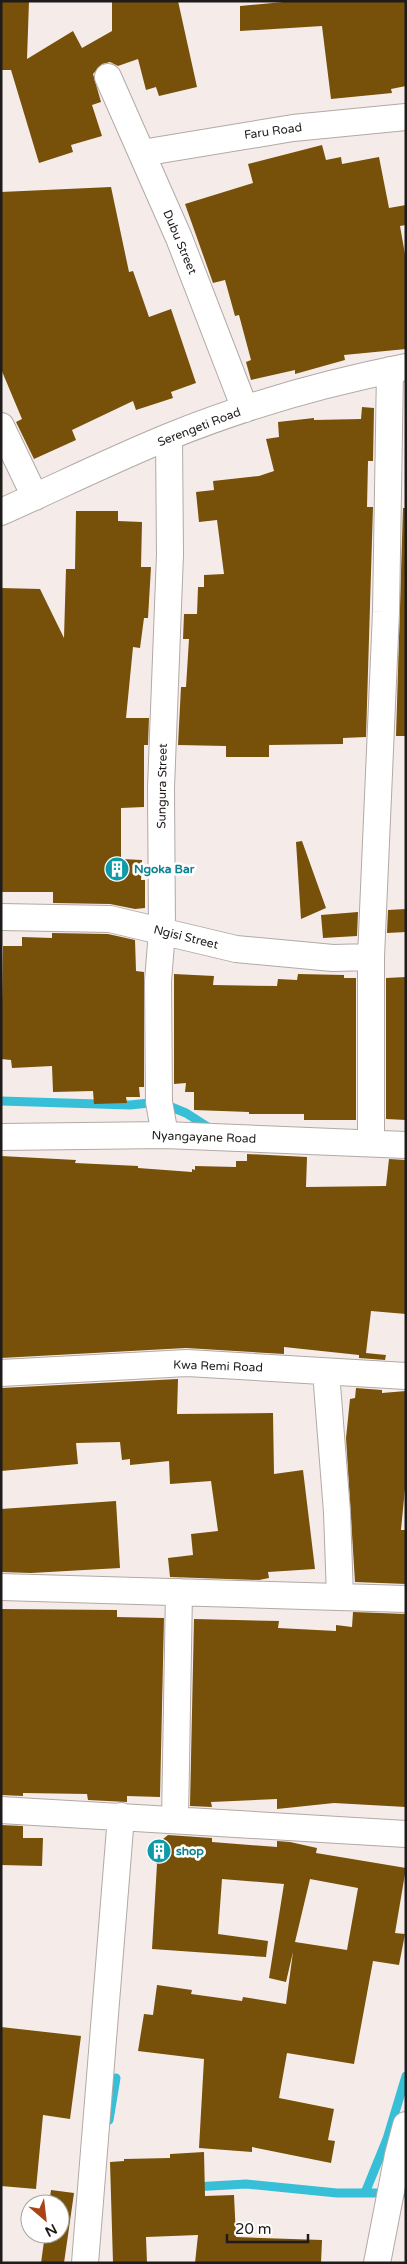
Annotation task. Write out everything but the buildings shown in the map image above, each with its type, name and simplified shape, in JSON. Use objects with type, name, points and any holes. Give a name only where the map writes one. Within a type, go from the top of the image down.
[{"type":"street","name":"Dubu Street","points":[[108,77],[179,238],[245,409]]},
{"type":"street","name":"Faru Road","points":[[142,153],[284,129],[406,117]]},
{"type":"street","name":"Serengeti Road","points":[[1,512],[169,437],[245,409],[327,385],[398,369]]},
{"type":"street","points":[[374,1143],[370,1136],[371,957],[396,612],[398,369]]},
{"type":"street","points":[[1,426],[35,497]]},
{"type":"street","name":"Sungura Street","points":[[165,1135],[159,1102],[158,981],[162,931],[161,788],[170,554],[169,437]]},
{"type":"street","name":"Ngisi Street","points":[[1,917],[110,919],[236,949],[333,958],[371,957]]},
{"type":"street","name":"Nyangayane Road","points":[[1,1136],[165,1135],[406,1145]]},
{"type":"street","name":"Kwa Remi Road","points":[[1,1372],[187,1363],[406,1376]]},
{"type":"street","points":[[326,1372],[337,1512],[340,1596]]},
{"type":"street","points":[[1,1587],[406,1599]]},
{"type":"street","points":[[175,1820],[179,1592]]},
{"type":"street","points":[[1,1810],[406,1834]]},
{"type":"street","points":[[85,2263],[121,1816]]},
{"type":"street","points":[[377,2263],[398,2155],[406,2125]]},
{"type":"waterway","points":[[1,1101],[130,1105],[159,1102],[186,1113],[211,1129]]},
{"type":"waterway","points":[[365,2193],[387,2139],[406,2076]]},
{"type":"waterway","points":[[109,2120],[116,2078]]},
{"type":"waterway","points":[[194,2187],[246,2184],[337,2193],[406,2193]]},
{"type":"place","name":"Ngoka Bar","points":[[117,869]]},
{"type":"place","name":"shop","points":[[159,1851]]}]
